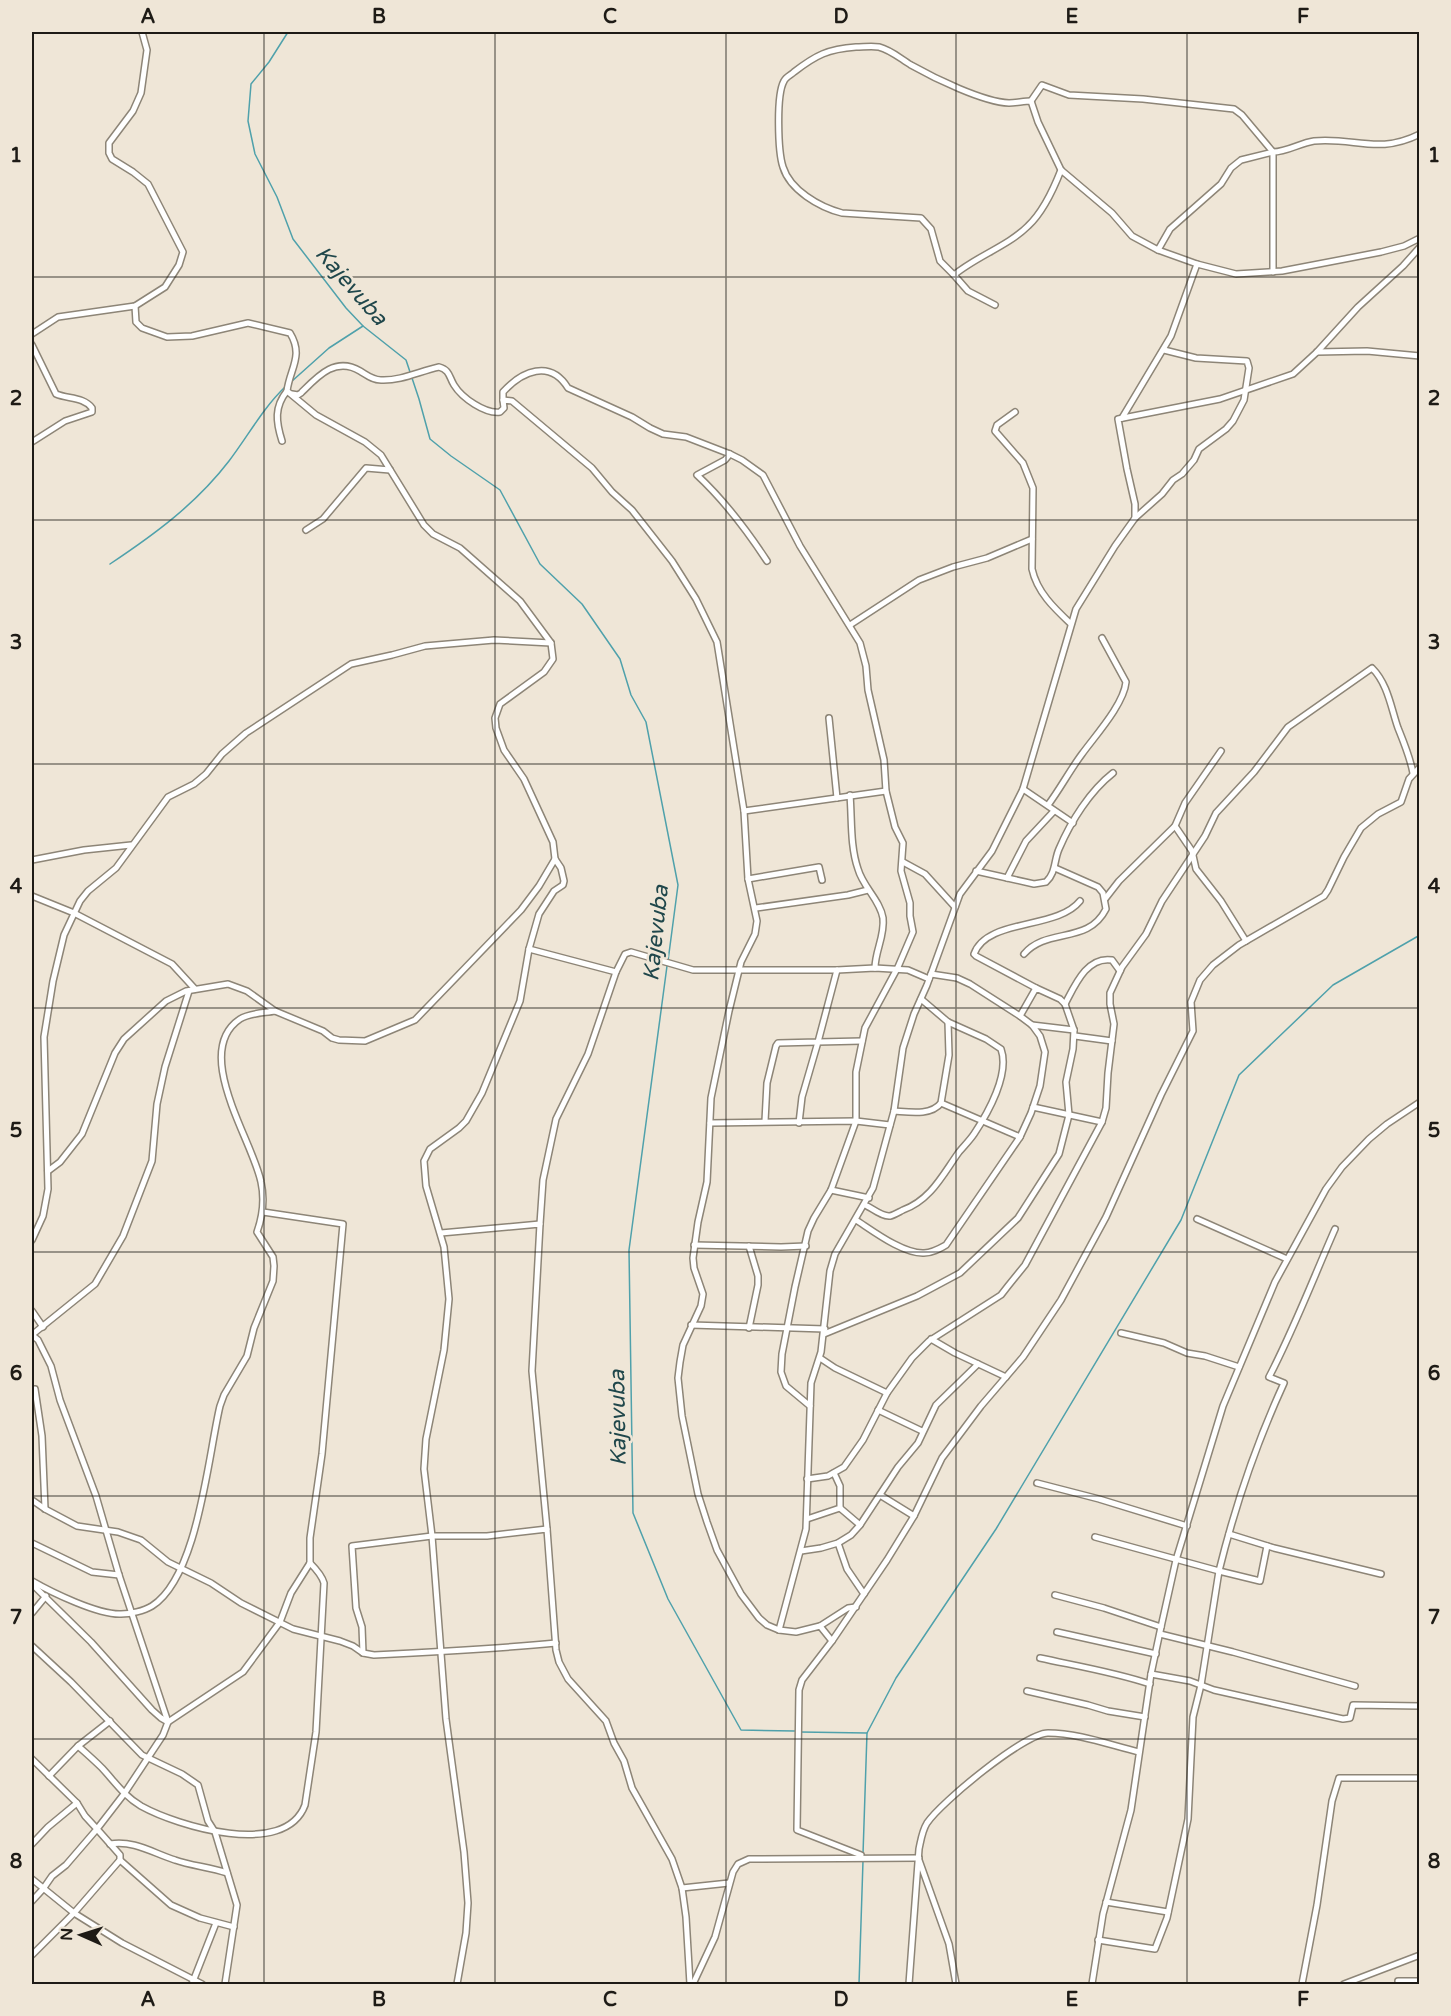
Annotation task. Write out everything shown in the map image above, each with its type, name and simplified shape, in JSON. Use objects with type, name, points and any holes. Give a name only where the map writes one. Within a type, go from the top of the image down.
[{"type":"street","points":[[32,334],[58,317],[135,306],[165,287],[179,265],[183,252],[148,183],[112,159],[109,153],[109,143],[133,111],[141,93],[147,50],[142,32]]},
{"type":"street","points":[[995,304],[968,291],[940,261],[931,229],[921,218],[832,211],[796,189],[786,176],[778,140],[783,83],[805,64],[826,52],[838,48],[873,47],[888,51],[912,66],[979,96],[1009,103],[1031,101]]},
{"type":"street","points":[[1031,101],[1042,85],[1069,94],[1234,109],[1242,114],[1273,152],[1273,272]]},
{"type":"street","points":[[1031,101],[1038,122],[1061,170],[1110,210],[1132,236],[1158,250],[1197,264],[1236,274],[1273,272],[1381,252],[1404,246],[1419,238]]},
{"type":"street","points":[[1158,250],[1170,229],[1221,184],[1231,168],[1241,160],[1281,152],[1313,141],[1372,146],[1392,145],[1419,134]]},
{"type":"street","points":[[954,275],[970,261],[1015,237],[1031,224],[1053,189],[1061,170]]},
{"type":"street","points":[[1122,418],[1220,399],[1246,392],[1293,374],[1317,352],[1358,307],[1403,266],[1419,247]]},
{"type":"street","points":[[1135,518],[1135,504],[1126,469],[1118,419],[1122,418],[1164,350],[1197,264]]},
{"type":"street","points":[[135,306],[136,322],[142,328],[168,337],[192,336],[248,323],[290,333],[297,352],[296,362],[289,377],[290,392],[278,406],[276,423],[282,441]]},
{"type":"street","points":[[32,345],[56,394],[88,403],[92,412],[65,421],[32,442]]},
{"type":"street","points":[[779,1630],[801,1551],[807,1519],[812,1376],[820,1358],[825,1331],[832,1261],[869,1198],[878,1173],[894,1111],[903,1048],[914,1014],[964,887],[992,851],[1023,789],[1076,609],[1135,518],[1182,474],[1200,449],[1230,425],[1244,403],[1249,368],[1247,361],[1196,358],[1164,350]]},
{"type":"street","points":[[1317,352],[1367,351],[1419,356]]},
{"type":"street","points":[[290,392],[298,395],[322,372],[334,367],[352,367],[373,379],[382,381],[406,377],[439,367],[449,372],[455,388],[483,409],[493,413],[500,412],[504,408],[503,392],[526,373],[549,371],[562,379],[568,388],[632,417],[650,428],[663,434],[686,436],[730,454],[763,475],[800,546],[860,644],[884,760],[886,791],[895,827],[903,843],[902,880],[910,903],[913,932],[896,971],[867,1023],[856,1072],[856,1121],[831,1190],[808,1231],[781,1367],[786,1386],[810,1406]]},
{"type":"street","points":[[290,392],[316,415],[365,442],[381,455],[424,525],[433,534],[460,548],[520,601],[551,643],[554,659],[544,672],[500,704],[495,718],[504,750],[524,779],[553,843],[555,860],[561,868],[563,885],[554,891],[539,914],[529,950],[520,1000],[482,1093],[466,1121],[430,1149],[424,1161],[426,1186],[447,1260],[449,1312],[424,1455],[440,1650],[468,1904],[466,1933],[457,1984]]},
{"type":"street","points":[[503,400],[512,401],[592,468],[612,492],[632,510],[672,561],[696,599],[717,642],[744,811],[748,879],[757,921],[755,934],[744,955],[713,1082],[706,1182],[694,1245],[694,1268],[703,1294],[683,1345],[678,1378],[682,1416],[698,1494],[717,1550],[741,1594],[759,1618],[767,1625],[779,1630],[796,1632],[820,1626],[848,1608],[856,1607]]},
{"type":"street","points":[[1015,411],[994,430],[1023,463],[1033,488],[1032,569],[1034,579],[1051,606],[1071,624]]},
{"type":"street","points":[[730,454],[724,460],[697,475],[720,497],[745,527],[767,561]]},
{"type":"street","points":[[306,530],[323,519],[366,468],[390,470]]},
{"type":"street","points":[[850,625],[919,580],[987,558],[1032,539]]},
{"type":"street","points":[[1048,805],[1105,724],[1125,691],[1126,682],[1102,638]]},
{"type":"street","points":[[32,1240],[46,1204],[48,1172],[44,1037],[56,962],[67,928],[88,891],[116,868],[168,797],[195,784],[222,754],[246,733],[351,664],[425,646],[494,640],[551,643]]},
{"type":"street","points":[[807,1479],[819,1479],[834,1473],[850,1460],[887,1393],[912,1358],[932,1339],[1000,1295],[1025,1265],[1102,1122],[1106,1108],[1114,1024],[1110,993],[1120,970],[1146,934],[1162,901],[1192,856],[1216,813],[1244,784],[1288,727],[1372,668],[1384,685],[1410,758],[1413,773]]},
{"type":"street","points":[[829,718],[837,798]]},
{"type":"street","points":[[1105,899],[1119,881],[1175,826],[1185,803],[1221,751]]},
{"type":"street","points":[[865,1857],[797,1830],[799,1690],[802,1680],[856,1607],[914,1516],[942,1458],[981,1406],[1023,1357],[1061,1300],[1106,1217],[1161,1095],[1193,1031],[1191,1002],[1200,980],[1213,965],[1246,941],[1314,903],[1327,893],[1356,834],[1371,819],[1401,802],[1413,773],[1419,767]]},
{"type":"street","points":[[976,871],[1041,884],[1049,879],[1055,868],[1059,848],[1073,823],[1103,781],[1113,773]]},
{"type":"street","points":[[1023,789],[1073,823]]},
{"type":"street","points":[[744,811],[886,791]]},
{"type":"street","points":[[850,795],[855,860],[868,890],[879,906],[883,921],[875,968]]},
{"type":"street","points":[[1007,878],[1026,841],[1054,810]]},
{"type":"street","points":[[1175,826],[1192,851],[1196,869],[1221,900],[1246,941]]},
{"type":"street","points":[[32,860],[84,850],[131,845]]},
{"type":"street","points":[[48,1172],[60,1162],[82,1134],[124,1039],[166,1001],[192,990],[216,985],[232,985],[248,991],[275,1011],[339,1040],[365,1041],[414,1020],[521,910],[555,860]]},
{"type":"street","points":[[903,862],[925,874],[955,907]]},
{"type":"street","points":[[748,879],[819,867],[822,880]]},
{"type":"street","points":[[1024,954],[1040,942],[1084,930],[1095,924],[1106,909],[1103,892],[1055,868]]},
{"type":"street","points":[[756,908],[868,890]]},
{"type":"street","points":[[32,896],[74,913],[172,964],[192,990]]},
{"type":"street","points":[[691,1325],[825,1331],[916,1296],[951,1279],[979,1257],[1018,1218],[1059,1154],[1069,1115],[1066,1072],[1075,1033],[1065,1004],[1060,999],[974,954],[988,937],[1060,915],[1075,908],[1080,901]]},
{"type":"street","points":[[529,950],[616,972]]},
{"type":"street","points":[[691,1984],[682,1888],[672,1859],[632,1788],[624,1761],[606,1721],[568,1679],[559,1662],[532,1371],[543,1180],[556,1119],[588,1054],[616,972],[628,952],[693,970],[875,968],[908,970],[930,977],[957,978],[970,984],[1032,1025],[1040,1036],[1045,1052],[1040,1086],[1033,1107],[1020,1137],[946,1245],[938,1250],[924,1253],[907,1249],[856,1220]]},
{"type":"street","points":[[1065,1004],[1080,977],[1096,961],[1112,960],[1120,970]]},
{"type":"street","points":[[799,1123],[802,1097],[837,970]]},
{"type":"street","points":[[1020,1016],[1036,988]]},
{"type":"street","points":[[168,1722],[79,1447],[60,1400],[51,1366],[32,1335],[95,1284],[123,1236],[152,1161],[157,1104],[165,1068],[192,990]]},
{"type":"street","points":[[865,1205],[890,1216],[912,1207],[935,1187],[974,1135],[997,1095],[1003,1054],[997,1044],[948,1022],[921,999]]},
{"type":"street","points":[[47,1594],[119,1615],[153,1606],[180,1569],[198,1517],[220,1406],[246,1356],[254,1328],[273,1281],[273,1257],[257,1232],[263,1212],[263,1194],[258,1170],[226,1090],[221,1057],[227,1034],[235,1023],[251,1015],[275,1011]]},
{"type":"street","points":[[894,1111],[925,1112],[937,1108],[941,1103],[950,1055],[948,1022]]},
{"type":"street","points":[[1032,1025],[1112,1041]]},
{"type":"street","points":[[765,1121],[768,1078],[777,1044],[862,1041]]},
{"type":"street","points":[[1092,1984],[1106,1902],[1127,1830],[1151,1674],[1176,1560],[1208,1451],[1239,1367],[1287,1259],[1326,1189],[1342,1167],[1369,1139],[1419,1102]]},
{"type":"street","points":[[941,1103],[1020,1137]]},
{"type":"street","points":[[1033,1107],[1102,1122]]},
{"type":"street","points":[[710,1123],[856,1121],[890,1125]]},
{"type":"street","points":[[831,1190],[869,1198]]},
{"type":"street","points":[[32,1901],[52,1876],[66,1865],[97,1829],[124,1794],[163,1736],[168,1722],[243,1672],[279,1622],[291,1593],[310,1563],[310,1538],[322,1454],[343,1224],[263,1212]]},
{"type":"street","points":[[1197,1219],[1287,1259]]},
{"type":"street","points":[[441,1233],[540,1224]]},
{"type":"street","points":[[1098,1940],[1155,1949],[1168,1912],[1188,1819],[1193,1717],[1202,1685],[1219,1571],[1228,1534],[1252,1459],[1284,1383],[1269,1377],[1290,1337],[1307,1291],[1335,1229]]},
{"type":"street","points":[[694,1245],[806,1246]]},
{"type":"street","points":[[748,1246],[758,1276],[749,1328]]},
{"type":"street","points":[[32,1311],[43,1327]]},
{"type":"street","points":[[1121,1333],[1164,1343],[1187,1353],[1239,1367]]},
{"type":"street","points":[[932,1339],[1006,1377]]},
{"type":"street","points":[[820,1358],[835,1368],[887,1393]]},
{"type":"street","points":[[801,1551],[838,1543],[860,1525],[918,1443],[936,1405],[978,1364]]},
{"type":"street","points":[[35,1389],[42,1436],[45,1509]]},
{"type":"street","points":[[878,1410],[922,1431]]},
{"type":"street","points":[[834,1473],[840,1486],[840,1508],[860,1525]]},
{"type":"street","points":[[1037,1483],[1099,1498],[1187,1526]]},
{"type":"street","points":[[880,1495],[914,1516]]},
{"type":"street","points":[[32,1500],[77,1526],[127,1534],[141,1540],[168,1562],[211,1583],[240,1603],[279,1622],[353,1646],[363,1653],[374,1655],[440,1650],[459,1652],[556,1643]]},
{"type":"street","points":[[807,1519],[840,1508]]},
{"type":"street","points":[[363,1653],[362,1627],[355,1599],[352,1546],[432,1536],[487,1536],[547,1528]]},
{"type":"street","points":[[1228,1534],[1381,1574]]},
{"type":"street","points":[[1095,1537],[1260,1581],[1267,1546]]},
{"type":"street","points":[[32,1543],[92,1572],[119,1575]]},
{"type":"street","points":[[838,1543],[847,1569],[864,1594]]},
{"type":"street","points":[[78,1746],[124,1794],[142,1807],[172,1819],[215,1832],[257,1834],[283,1828],[303,1810],[312,1767],[316,1732],[324,1583],[323,1577],[310,1563]]},
{"type":"street","points":[[32,1582],[47,1594],[152,1710],[168,1722]]},
{"type":"street","points":[[32,1613],[47,1594]]},
{"type":"street","points":[[1055,1595],[1161,1627]]},
{"type":"street","points":[[820,1626],[832,1641]]},
{"type":"street","points":[[1057,1632],[1156,1654]]},
{"type":"street","points":[[1160,1634],[1355,1686]]},
{"type":"street","points":[[32,1646],[71,1682],[142,1755],[182,1774],[198,1785],[237,1905],[225,1984]]},
{"type":"street","points":[[1040,1658],[1095,1671],[1117,1673],[1150,1684]]},
{"type":"street","points":[[1151,1674],[1343,1719],[1352,1716],[1353,1705],[1419,1706]]},
{"type":"street","points":[[1027,1691],[1108,1711],[1145,1717]]},
{"type":"street","points":[[49,1776],[78,1746],[110,1721]]},
{"type":"street","points":[[909,1984],[922,1833],[927,1823],[940,1809],[985,1768],[1046,1733],[1075,1737],[1139,1752]]},
{"type":"street","points":[[32,1759],[77,1803],[85,1816],[120,1855],[120,1860],[171,1905],[216,1923],[234,1927]]},
{"type":"street","points":[[1302,1984],[1317,1905],[1332,1800],[1339,1778],[1419,1778]]},
{"type":"street","points":[[32,1844],[77,1803]]},
{"type":"street","points":[[111,1845],[125,1842],[176,1860],[227,1873]]},
{"type":"street","points":[[691,1984],[715,1937],[729,1883],[736,1866],[749,1859],[919,1858]]},
{"type":"street","points":[[919,1858],[949,1944],[956,1984]]},
{"type":"street","points":[[32,1955],[120,1860]]},
{"type":"street","points":[[32,1879],[74,1912],[135,1951],[193,1983],[202,1984]]},
{"type":"street","points":[[682,1888],[729,1883]]},
{"type":"street","points":[[1106,1902],[1168,1912]]},
{"type":"street","points":[[193,1983],[216,1923]]},
{"type":"street","points":[[1344,1984],[1419,1955]]},
{"type":"street","points":[[1398,1981],[1419,1981]]},
{"type":"waterway","name":"Kajevuba","points":[[288,32],[269,62],[251,84],[248,121],[255,154],[277,197],[293,239],[346,308],[363,326],[406,360],[430,439],[500,490],[540,564],[582,604],[620,659],[631,695],[646,722],[678,885],[668,961]]},
{"type":"waterway","points":[[291,382],[329,348],[363,326]]},
{"type":"waterway","points":[[110,564],[159,530],[203,491],[229,461],[263,413],[285,387]]},
{"type":"waterway","points":[[863,1854],[867,1733],[896,1678],[996,1529],[1181,1220],[1239,1075],[1333,985],[1420,935]]},
{"type":"waterway","name":"Kajevuba","points":[[667,966],[629,1250],[633,1513],[668,1599],[741,1730],[795,1731]]},
{"type":"waterway","name":"Kajevuba","points":[[800,1732],[867,1733]]},
{"type":"waterway","points":[[859,1984],[863,1861]]}]
